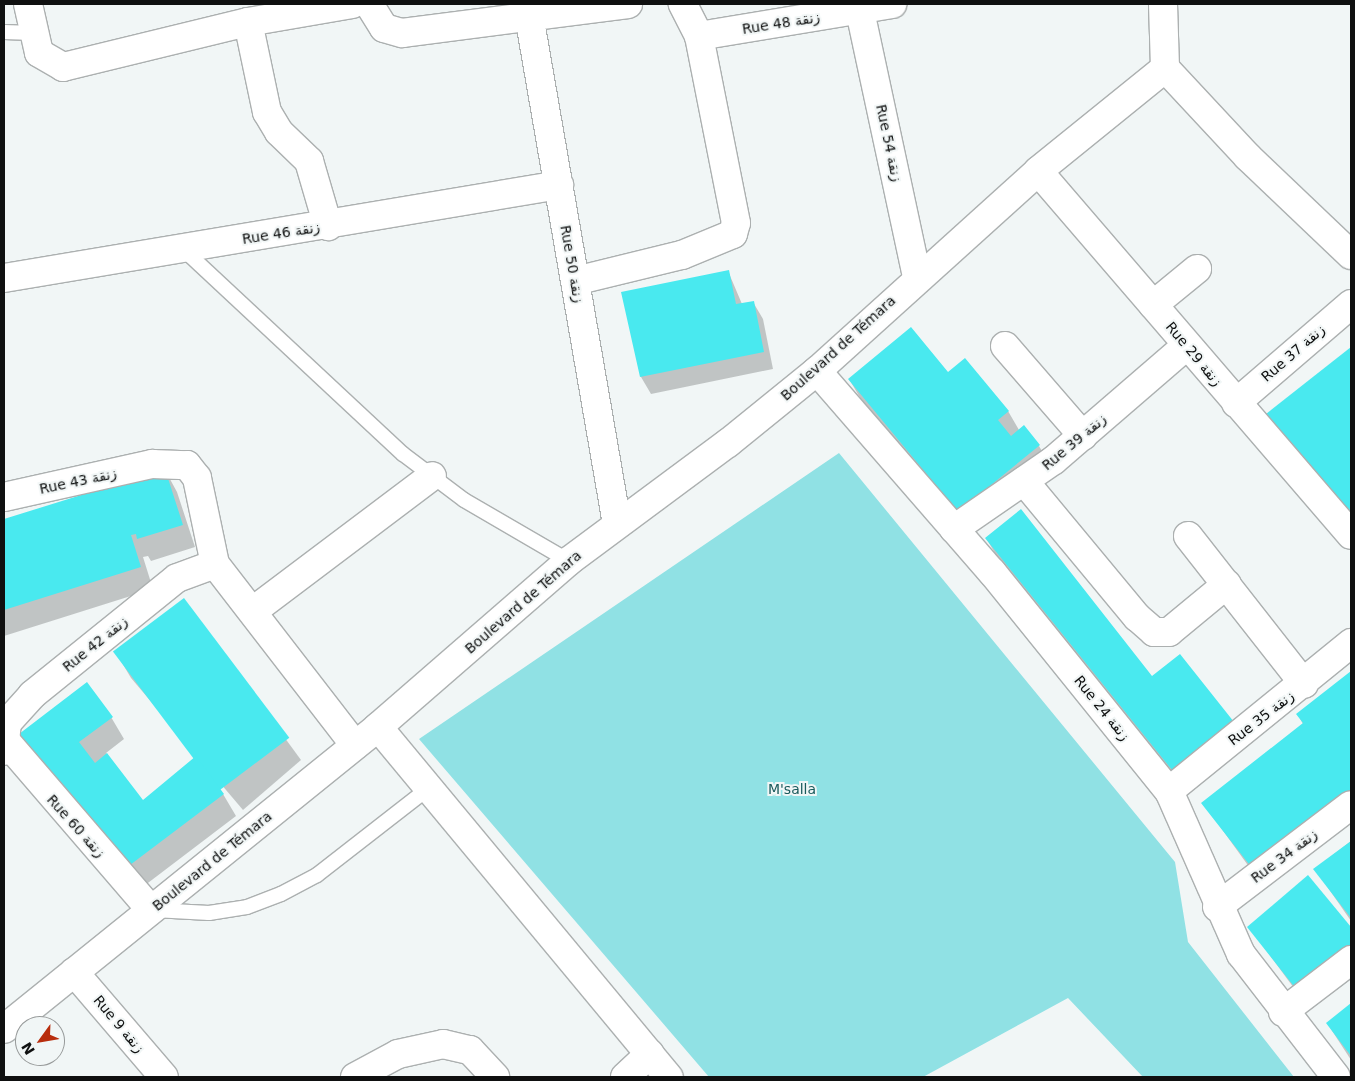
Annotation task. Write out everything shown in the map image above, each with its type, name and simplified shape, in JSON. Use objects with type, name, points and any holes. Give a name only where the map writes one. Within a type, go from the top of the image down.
[{"type":"street","points":[[28,4],[33,33],[40,53],[63,67],[248,22],[352,4]]},
{"type":"street","points":[[369,4],[384,28],[402,33],[528,10],[628,4]]},
{"type":"street","points":[[575,281],[682,255],[733,234],[736,223],[699,36],[683,4]]},
{"type":"street","name":"Rue 48 زنقة","points":[[699,36],[860,11],[892,4]]},
{"type":"street","points":[[1163,4],[1166,68],[1248,157],[1351,254]]},
{"type":"street","name":"Rue 50 زنقة","points":[[528,10],[617,524]]},
{"type":"street","name":"Rue 54 زنقة","points":[[860,11],[917,276]]},
{"type":"street","points":[[248,22],[267,112],[278,132],[309,161],[328,226]]},
{"type":"street","name":"Boulevard de Témara","points":[[4,1029],[378,727],[569,561],[728,444],[817,371],[917,276],[1038,171],[1166,68]]},
{"type":"street","name":"Rue 29 زنقة","points":[[1038,171],[1186,346],[1351,535]]},
{"type":"street","name":"Rue 46 زنقة","points":[[4,278],[328,226],[559,185]]},
{"type":"street","points":[[1153,305],[1197,269]]},
{"type":"street","name":"Rue 37 زنقة","points":[[1236,403],[1351,304]]},
{"type":"street","points":[[1005,346],[1083,436]]},
{"type":"street","name":"Rue 39 زنقة","points":[[954,529],[1024,481],[1083,436],[1186,346]]},
{"type":"street","name":"Rue 24 زنقة","points":[[817,371],[954,529],[1169,791],[1217,907],[1241,954],[1282,1012],[1336,1077]]},
{"type":"street","name":"Rue 43 زنقة","points":[[4,497],[152,464],[180,462],[192,470],[215,564]]},
{"type":"street","points":[[253,611],[432,476]]},
{"type":"street","points":[[1024,481],[1137,617],[1154,632],[1169,632],[1227,584]]},
{"type":"street","points":[[1188,536],[1304,684]]},
{"type":"street","points":[[215,564],[355,745]]},
{"type":"street","name":"Rue 42 زنقة","points":[[4,744],[7,723],[32,695],[177,578],[215,564]]},
{"type":"street","name":"Rue 35 زنقة","points":[[1169,791],[1304,684],[1351,643]]},
{"type":"street","points":[[378,727],[430,787],[669,1077]]},
{"type":"street","name":"Rue 60 زنقة","points":[[4,744],[151,910]]},
{"type":"street","name":"Rue 34 زنقة","points":[[1217,907],[1351,805]]},
{"type":"street","points":[[1282,1012],[1351,960]]},
{"type":"street","name":"Rue 9 زنقة","points":[[74,972],[164,1077]]},
{"type":"street","points":[[355,1077],[398,1054],[443,1044],[470,1050],[495,1077]]},
{"type":"street","points":[[625,1077],[650,1054]]},
{"type":"lane","points":[[4,32],[33,33]]},
{"type":"lane","points":[[184,250],[356,414],[432,476],[464,500],[569,561]]},
{"type":"lane","points":[[151,910],[209,913],[247,907],[281,894],[317,875],[430,787]]},
{"type":"green space","name":"M'salla","points":[[839,453],[1175,862],[1188,942],[1294,1077],[1143,1077],[1068,998],[923,1077],[709,1077],[419,739]]},
{"type":"building","points":[[729,270],[736,304],[754,301],[764,352],[640,377],[621,292]]},
{"type":"building","points":[[911,327],[948,372],[965,358],[1009,411],[998,420],[1011,436],[1024,425],[1040,445],[958,512],[848,379]]},
{"type":"building","points":[[1351,347],[1351,523],[1266,414]]},
{"type":"building","points":[[165,469],[183,525],[137,539],[136,534],[131,535],[141,567],[4,610],[4,519]]},
{"type":"building","points":[[1021,509],[1152,676],[1180,654],[1234,722],[1172,770],[985,538]]},
{"type":"building","points":[[184,598],[289,738],[218,791],[113,652]]},
{"type":"building","points":[[1351,671],[1351,790],[1252,868],[1201,803],[1303,723],[1296,714]]},
{"type":"building","points":[[87,682],[113,717],[79,742],[95,763],[107,753],[143,800],[196,756],[224,794],[126,868],[97,838],[19,734]]},
{"type":"building","points":[[1351,841],[1351,918],[1313,869]]},
{"type":"building","points":[[1308,875],[1351,927],[1351,955],[1300,994],[1247,927]]},
{"type":"building","points":[[1351,1003],[1351,1056],[1326,1023]]}]
